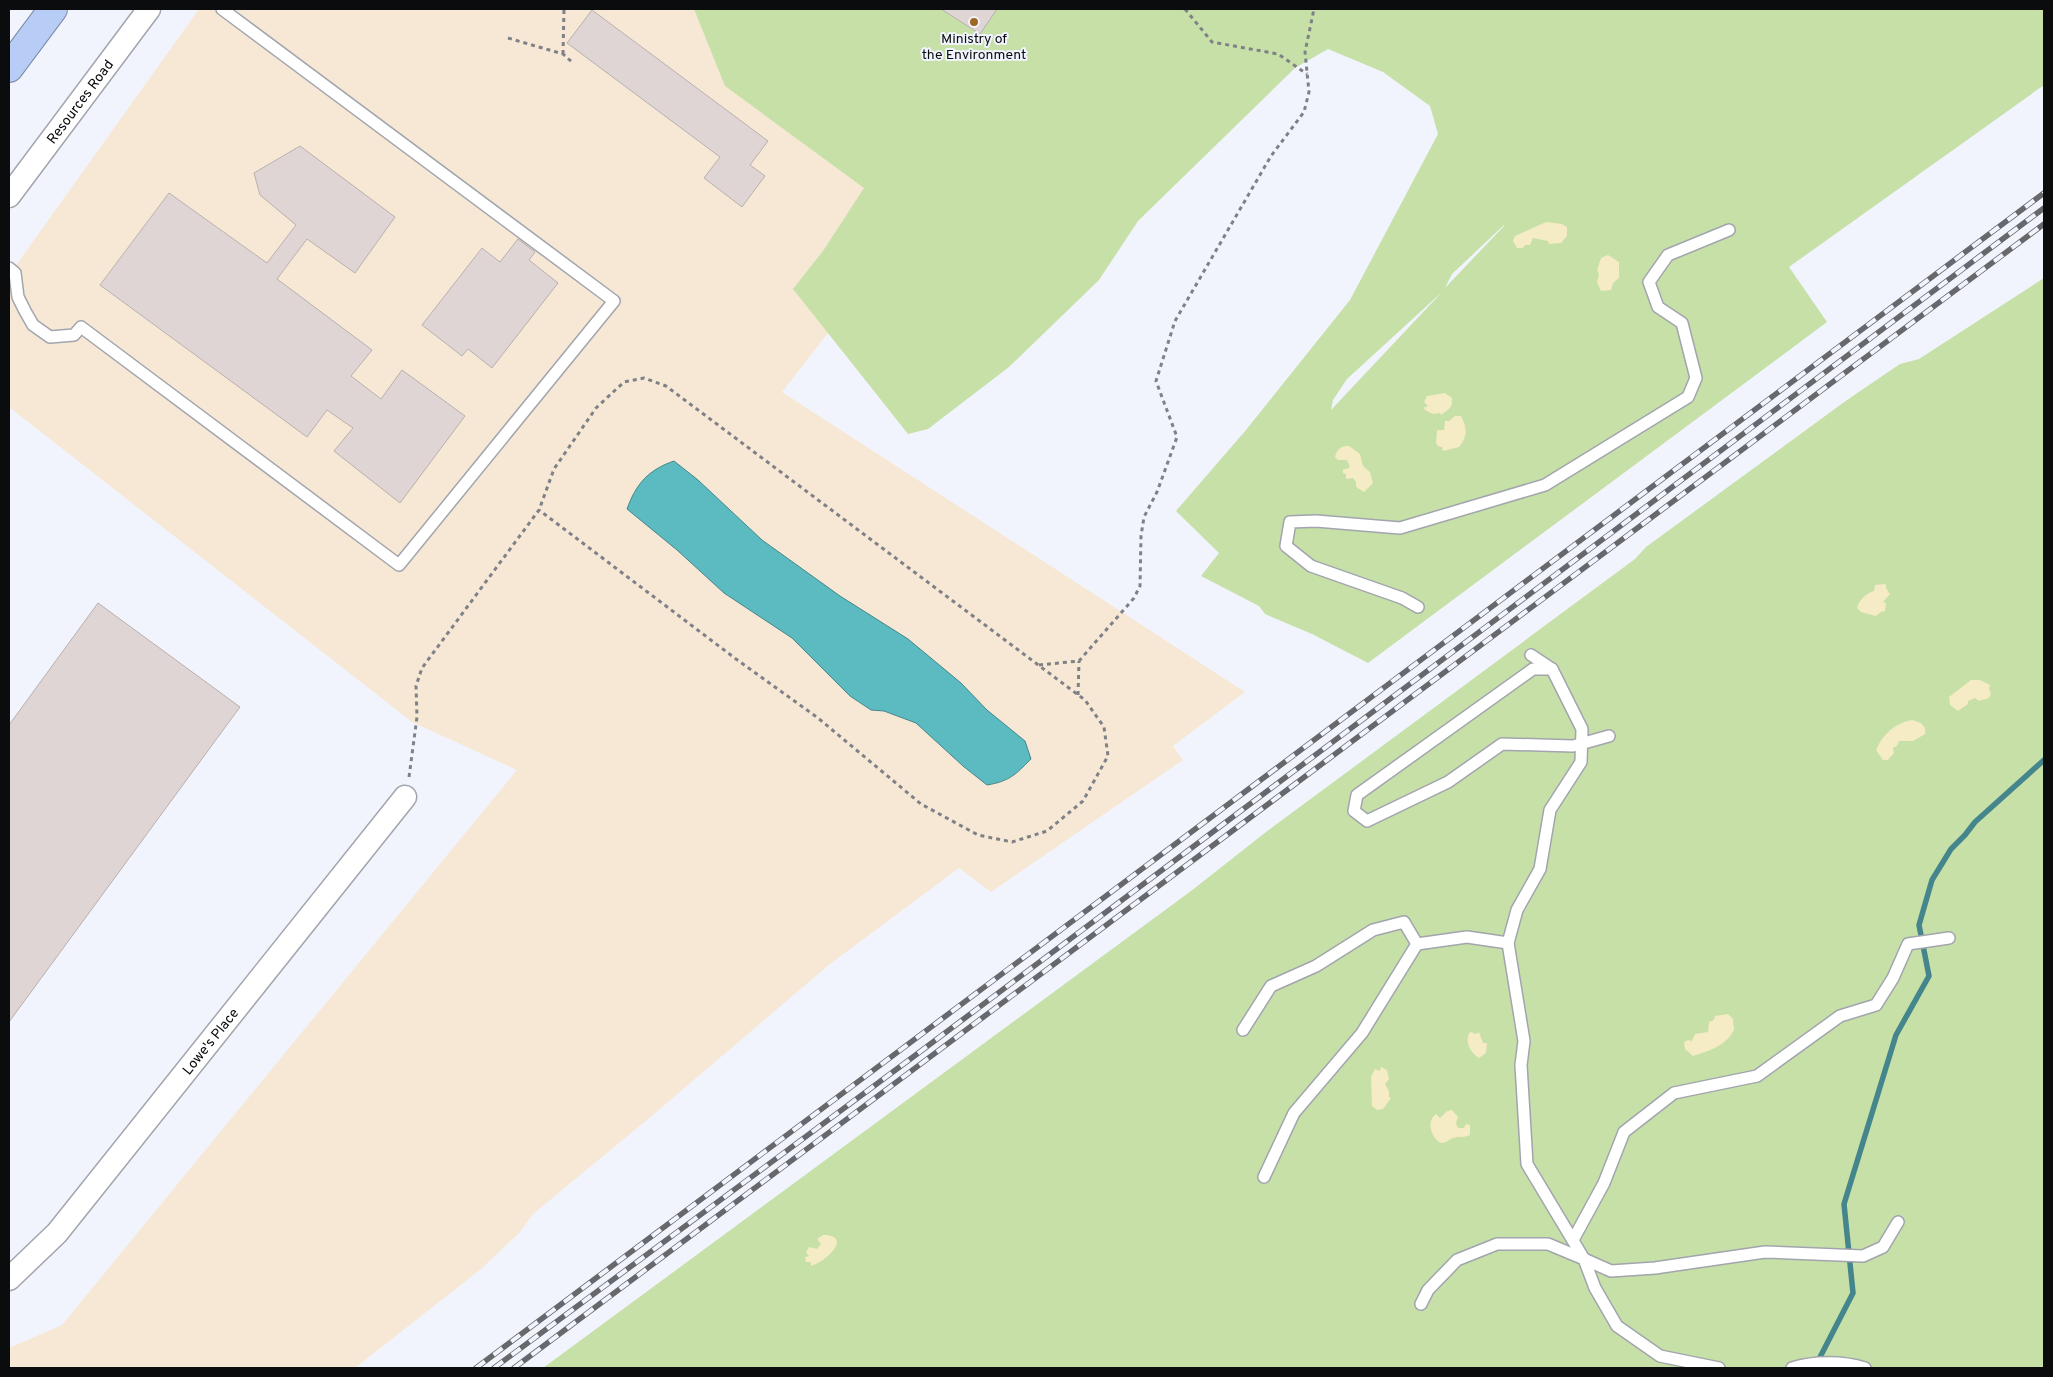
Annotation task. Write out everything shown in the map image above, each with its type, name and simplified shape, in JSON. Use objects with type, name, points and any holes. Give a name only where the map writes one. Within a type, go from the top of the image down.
[{"type":"highway","points":[[9,68],[53,9]]},
{"type":"street","name":"Resources Road","points":[[9,196],[149,9]]},
{"type":"street","name":"Lowe's Place","points":[[9,1279],[57,1233],[405,796]]},
{"type":"lane","points":[[9,268],[15,273],[18,297],[33,325],[50,337],[74,335],[81,327],[399,565],[614,301],[222,9]]},
{"type":"lane","points":[[1418,607],[1402,598],[1311,566],[1286,546],[1290,522],[1316,521],[1400,528],[1545,485],[1688,397],[1696,378],[1682,323],[1658,307],[1649,282],[1668,255],[1729,230]]},
{"type":"lane","points":[[1532,655],[1552,669],[1582,729],[1582,745],[1580,762],[1550,810],[1540,869],[1517,910],[1508,943],[1524,1041],[1521,1065],[1527,1164],[1584,1259],[1595,1288],[1617,1326],[1660,1356],[1719,1368]]},
{"type":"lane","points":[[1552,669],[1533,669],[1398,764],[1357,795],[1354,811],[1367,821],[1448,782],[1502,744],[1574,746],[1609,736]]},
{"type":"lane","points":[[1243,1030],[1271,986],[1316,966],[1373,930],[1404,922],[1417,944]]},
{"type":"lane","points":[[1417,944],[1467,937],[1508,943]]},
{"type":"lane","points":[[1573,1240],[1604,1183],[1624,1132],[1674,1092],[1757,1076],[1840,1016],[1876,1005],[1893,978],[1908,944],[1948,938]]},
{"type":"lane","points":[[1264,1177],[1294,1113],[1362,1033],[1417,944]]},
{"type":"lane","points":[[1421,1304],[1428,1290],[1458,1260],[1497,1244],[1548,1244],[1611,1271],[1656,1268],[1765,1252],[1863,1256],[1883,1248],[1898,1222]]},
{"type":"lane","points":[[1792,1368],[1805,1364],[1848,1363],[1865,1368]]},
{"type":"path","points":[[563,54],[564,9]]},
{"type":"path","points":[[1185,9],[1212,42],[1278,54],[1307,75]]},
{"type":"path","points":[[1078,695],[1079,661],[1134,598],[1140,586],[1141,536],[1144,517],[1157,492],[1177,437],[1156,381],[1175,321],[1271,156],[1304,112],[1309,92],[1306,52],[1314,9]]},
{"type":"path","points":[[508,38],[563,54],[574,63]]},
{"type":"path","points":[[405,796],[416,717],[416,686],[422,668],[539,510],[554,469],[596,408],[624,382],[644,378],[666,386],[1085,700],[1104,727],[1108,756],[1083,801],[1047,831],[1012,842],[978,835],[921,804],[818,718],[736,659],[539,510]]},
{"type":"path","points":[[1038,665],[1079,661]]},
{"type":"shaded area","points":[[199,9],[1080,9],[782,392],[1245,692],[1173,746],[1183,760],[991,892],[959,868],[830,964],[533,1214],[520,1232],[481,1269],[355,1368],[9,1368],[9,1348],[62,1325],[517,770],[412,722],[9,407],[9,275]]},
{"type":"green space","points":[[694,9],[2044,9],[2044,85],[1789,267],[1827,322],[1368,663],[1312,634],[1265,614],[1259,606],[1201,576],[1219,553],[1176,511],[1246,430],[1350,300],[1438,134],[1430,106],[1383,72],[1328,49],[1295,68],[1138,221],[1099,280],[1009,367],[928,429],[908,434],[793,289],[823,251],[864,188],[725,86]],"holes":[[[1504,226],[1445,288],[1452,274]],[[1442,292],[1331,410],[1333,400],[1347,379]]]},
{"type":"green space","points":[[2044,278],[2044,1368],[543,1368],[1191,891],[1266,832],[1635,559],[1646,547],[1847,400],[1900,364],[1919,359]]},
{"type":"sand","points":[[1546,222],[1562,224],[1567,227],[1567,236],[1561,243],[1549,244],[1548,241],[1533,238],[1530,245],[1517,248],[1513,241],[1515,236]]},
{"type":"sand","points":[[1608,255],[1619,262],[1619,278],[1613,283],[1611,290],[1601,291],[1597,282],[1599,274],[1597,270],[1601,258]]},
{"type":"sand","points":[[1445,393],[1452,398],[1452,404],[1441,415],[1440,413],[1431,413],[1423,408],[1428,406],[1424,402],[1427,396]]},
{"type":"sand","points":[[1455,416],[1461,416],[1463,420],[1466,432],[1464,439],[1459,447],[1443,451],[1442,447],[1436,443],[1437,430],[1444,430],[1445,421],[1449,421]]},
{"type":"sand","points":[[1349,446],[1360,454],[1363,466],[1370,472],[1373,483],[1364,492],[1356,487],[1356,482],[1353,478],[1346,479],[1343,469],[1350,467],[1347,460],[1338,460],[1335,457],[1338,450]]},
{"type":"sand","points":[[1886,584],[1890,594],[1883,602],[1886,603],[1885,611],[1876,616],[1861,612],[1857,608],[1863,597],[1874,591],[1875,585]]},
{"type":"sand","points":[[1971,680],[1980,680],[1990,685],[1991,694],[1989,698],[1979,701],[1975,698],[1968,701],[1968,704],[1958,711],[1950,705],[1949,697]]},
{"type":"sand","points":[[1912,720],[1921,723],[1925,728],[1925,734],[1913,741],[1899,741],[1897,746],[1893,748],[1894,753],[1888,760],[1883,760],[1876,750],[1882,739],[1890,730]]},
{"type":"sand","points":[[1728,1014],[1733,1019],[1734,1030],[1731,1036],[1722,1044],[1693,1056],[1685,1049],[1684,1042],[1692,1041],[1695,1034],[1708,1032],[1709,1022],[1714,1020],[1715,1016]]},
{"type":"sand","points":[[1470,1032],[1476,1034],[1479,1032],[1483,1043],[1487,1043],[1486,1053],[1479,1058],[1469,1046],[1468,1035]]},
{"type":"sand","points":[[1381,1067],[1387,1070],[1389,1079],[1385,1084],[1391,1098],[1383,1109],[1377,1110],[1372,1106],[1371,1077],[1375,1069],[1380,1071]]},
{"type":"sand","points":[[1452,1110],[1458,1117],[1456,1123],[1458,1128],[1464,1128],[1466,1124],[1470,1125],[1470,1135],[1453,1138],[1441,1143],[1432,1133],[1431,1121],[1436,1114],[1440,1118],[1447,1111]]},
{"type":"sand","points":[[823,1235],[832,1236],[836,1239],[835,1249],[824,1259],[811,1266],[811,1262],[806,1262],[805,1257],[809,1256],[806,1252],[809,1247],[817,1249],[821,1244],[817,1239]]},
{"type":"water","points":[[674,461],[698,480],[762,540],[840,596],[908,639],[961,683],[987,710],[1025,741],[1031,759],[1012,776],[1001,782],[987,785],[916,723],[884,711],[871,710],[850,696],[792,638],[724,593],[677,550],[627,509],[634,492],[644,479],[657,469]]},
{"type":"building","name":"Ministry of the Environment","points":[[941,9],[997,9],[980,34]]},
{"type":"building","points":[[592,10],[768,141],[750,165],[765,176],[742,207],[704,178],[720,157],[567,43]]},
{"type":"building","points":[[300,146],[395,217],[355,273],[307,239],[277,279],[372,350],[351,376],[381,399],[402,370],[465,416],[400,503],[334,451],[353,428],[327,410],[307,437],[100,285],[169,193],[267,263],[296,225],[260,195],[254,173]]},
{"type":"building","points":[[518,239],[535,252],[529,260],[558,283],[492,368],[468,349],[462,356],[422,325],[482,248],[500,262]]},
{"type":"building","points":[[98,603],[240,707],[9,1022],[9,725]]},
{"type":"waterway","points":[[1817,1363],[1853,1293],[1844,1204],[1896,1035],[1929,976],[1919,925],[1932,880],[1951,849],[1975,822],[2044,760]]},
{"type":"railway","points":[[476,1368],[2044,193]]},
{"type":"railway","points":[[494,1368],[913,1057],[2044,208]]},
{"type":"railway","points":[[514,1368],[2044,224]]},
{"type":"place","name":"Ministry of the Environment","points":[[974,22]]}]
